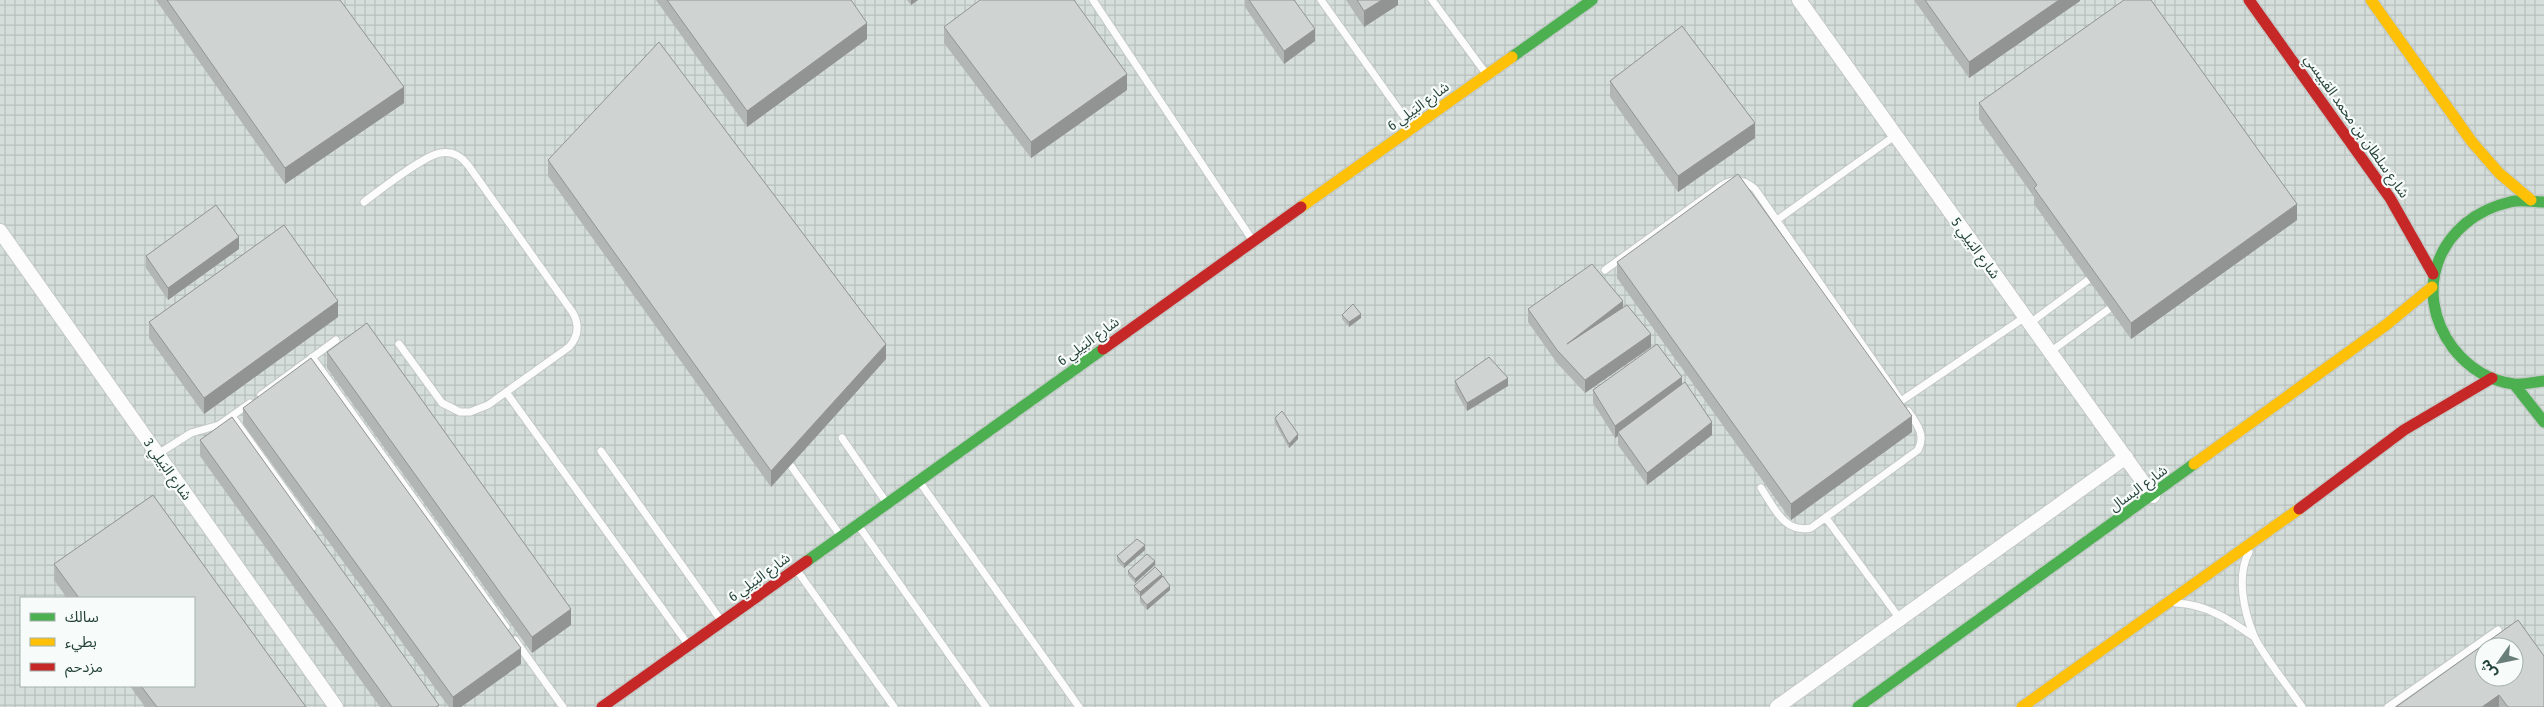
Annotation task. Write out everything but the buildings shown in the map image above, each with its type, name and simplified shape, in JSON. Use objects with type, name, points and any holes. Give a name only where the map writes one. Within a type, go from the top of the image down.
[{"type":"street","name":"شارع البَيلِي 6","points":[[602,707],[1592,0]]},
{"type":"street","name":"شارع البَيلِي 5","points":[[1799,0],[2153,496]]},
{"type":"street","name":"شارع سلطان بن محمد القبيسي","points":[[2249,0],[2390,198],[2433,274]]},
{"type":"street","points":[[2372,0],[2472,142],[2499,173],[2531,200]]},
{"type":"street","points":[[2544,202],[2510,200],[2486,207],[2465,220],[2448,238],[2437,260],[2432,287],[2432,301],[2438,326],[2451,348],[2470,366],[2492,378],[2514,384],[2544,381]]},
{"type":"street","name":"شارع البَيلِي 3","points":[[0,231],[336,707]]},
{"type":"street","name":"شارع البسال","points":[[1858,707],[2153,496],[2386,326],[2432,287]]},
{"type":"street","points":[[2022,707],[2254,542],[2404,430],[2492,378]]},
{"type":"street","points":[[2514,384],[2544,422]]},
{"type":"street","points":[[1777,707],[2126,457]]},
{"type":"lane","points":[[1093,0],[1253,242]]},
{"type":"lane","points":[[1321,0],[1413,128]]},
{"type":"lane","points":[[1432,0],[1487,75]]},
{"type":"lane","points":[[1777,220],[1896,135]]},
{"type":"lane","points":[[364,202],[434,154],[450,152],[463,159],[576,320],[576,335],[568,347],[479,410],[460,412],[450,408],[436,395],[399,344]]},
{"type":"lane","points":[[1605,270],[1727,182],[1742,180],[1749,184],[1777,220],[1921,431],[1921,444],[1918,450],[1811,528],[1803,530],[1788,526],[1761,488]]},
{"type":"lane","points":[[1901,401],[2088,280]]},
{"type":"lane","points":[[2050,352],[2109,309]]},
{"type":"lane","points":[[158,454],[191,432],[219,426],[336,340]]},
{"type":"lane","points":[[312,357],[563,707]]},
{"type":"lane","points":[[506,392],[689,645]]},
{"type":"lane","points":[[232,416],[318,537]]},
{"type":"lane","points":[[842,438],[887,504]]},
{"type":"lane","points":[[601,451],[722,622]]},
{"type":"lane","points":[[791,466],[841,537]]},
{"type":"lane","points":[[919,481],[1079,707]]},
{"type":"lane","points":[[1826,518],[1900,619]]},
{"type":"lane","points":[[857,525],[986,707]]},
{"type":"lane","points":[[2254,542],[2246,557],[2243,588],[2244,602],[2254,637],[2302,707]]},
{"type":"lane","points":[[796,569],[894,707]]},
{"type":"lane","points":[[2166,603],[2196,606],[2211,611],[2224,617],[2254,637]]},
{"type":"lane","points":[[2388,707],[2498,630]]},
{"type":"shaded area","points":[[0,0],[2544,0],[2544,707],[0,707]]},
{"type":"traffic: fast","points":[[1512,57],[1592,0]]},
{"type":"traffic: fast","points":[[2544,202],[2510,202],[2486,210],[2466,223],[2450,240],[2439,259],[2434,281],[2434,303],[2440,326],[2453,348],[2465,361],[2480,372],[2496,380],[2514,384],[2544,381]]},
{"type":"traffic: fast","points":[[807,561],[1103,349]]},
{"type":"traffic: fast","points":[[2514,384],[2544,422]]},
{"type":"traffic: fast","points":[[1858,707],[2194,464]]},
{"type":"traffic: slow","points":[[2371,0],[2472,142],[2499,173],[2531,200]]},
{"type":"traffic: slow","points":[[1301,207],[1512,57]]},
{"type":"traffic: slow","points":[[2194,464],[2386,325],[2432,287]]},
{"type":"traffic: slow","points":[[2022,707],[2299,509]]},
{"type":"traffic: jam","points":[[2249,0],[2390,198],[2433,274]]},
{"type":"traffic: jam","points":[[1103,349],[1301,207]]},
{"type":"traffic: jam","points":[[2299,509],[2404,430],[2492,378]]},
{"type":"traffic: jam","points":[[602,707],[807,561]]}]
